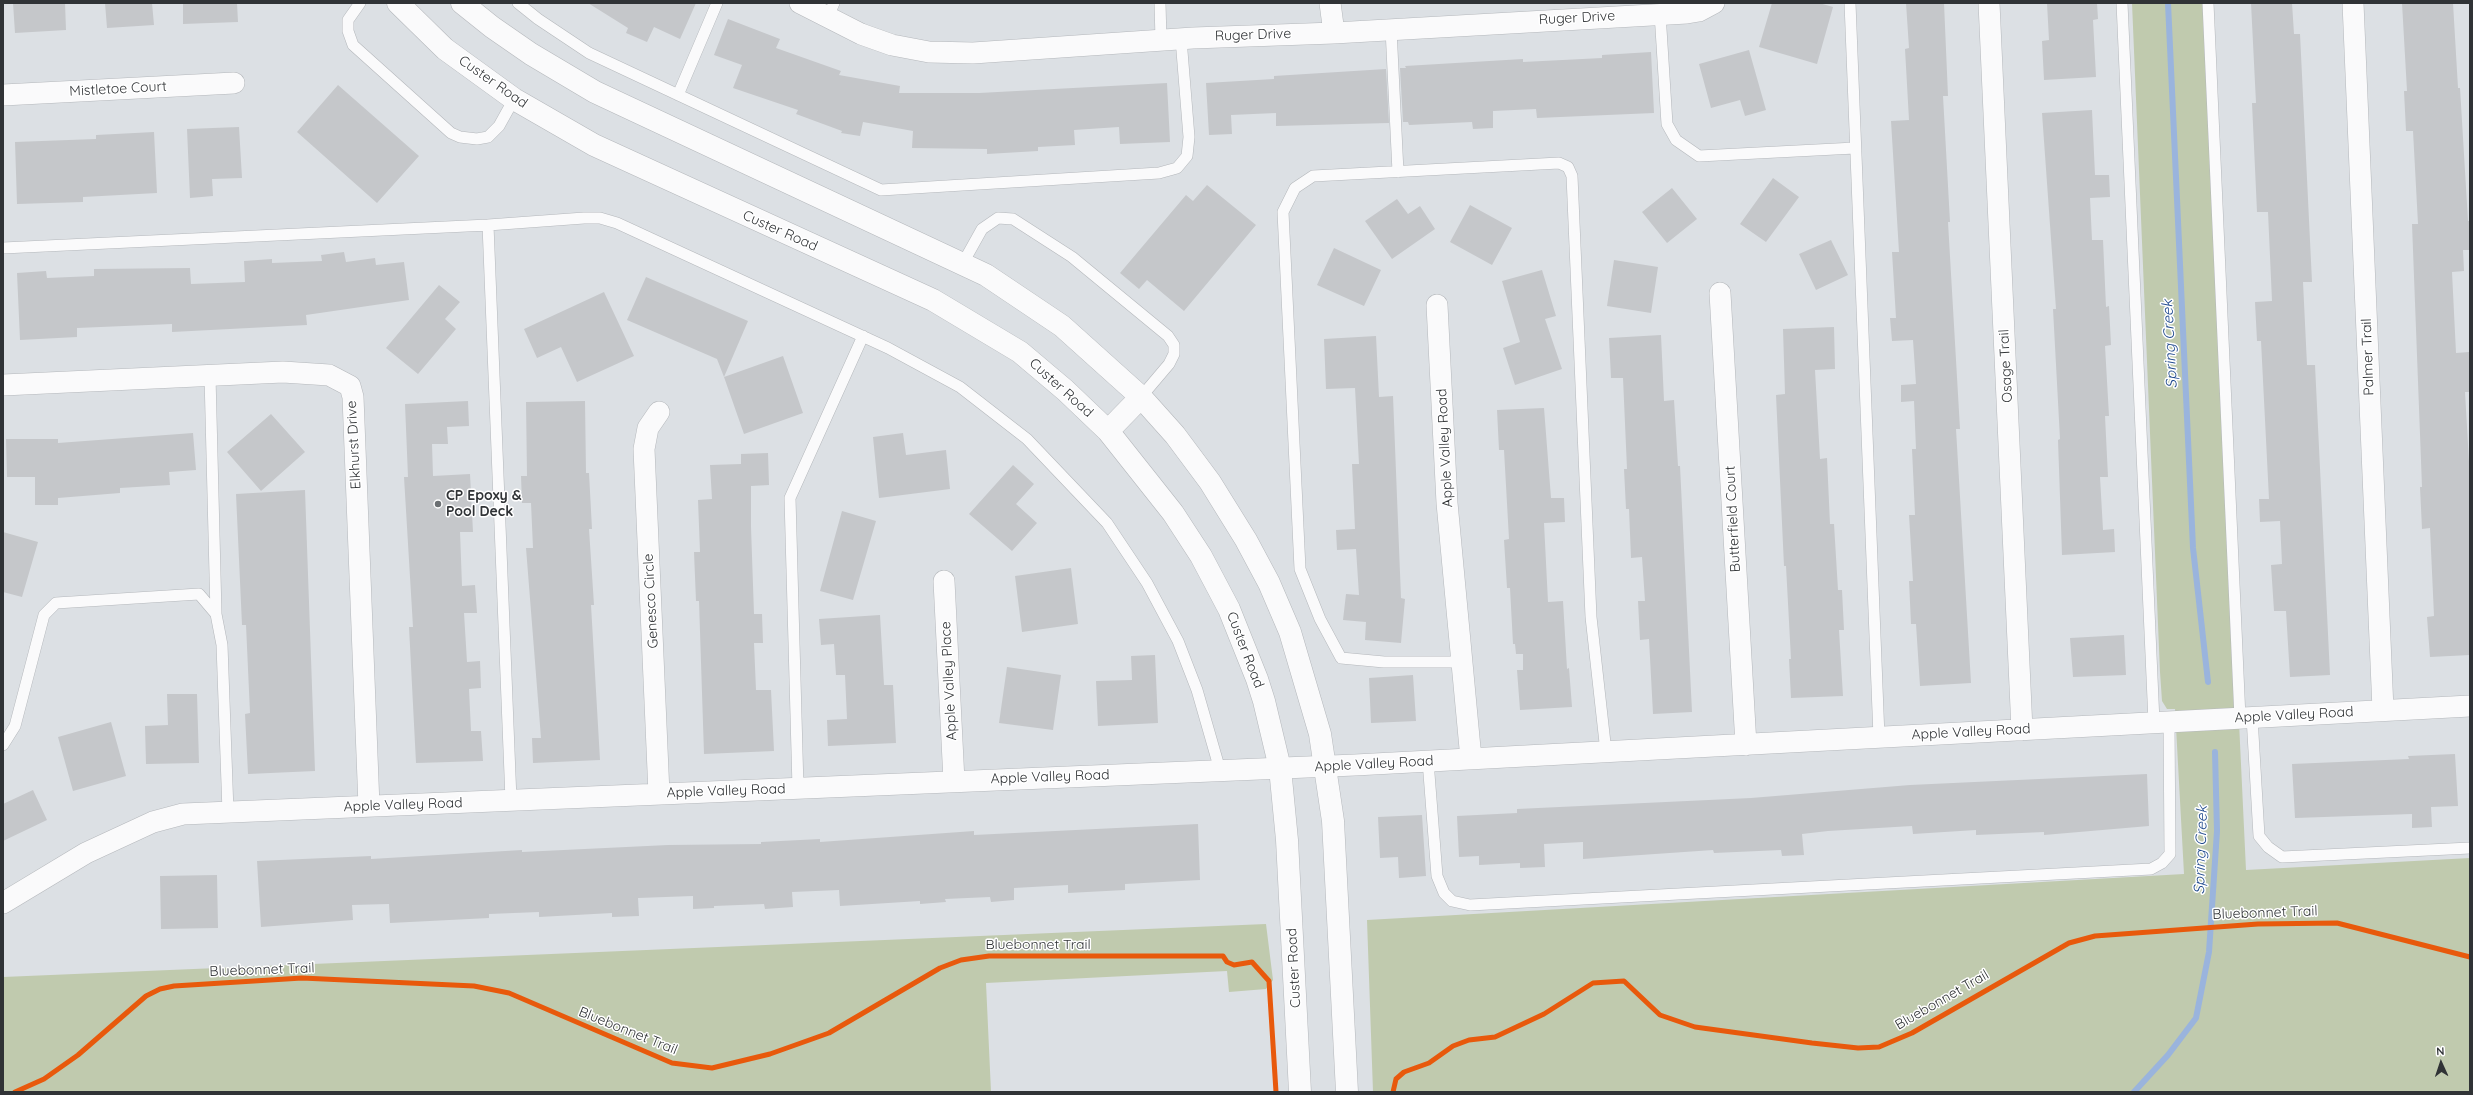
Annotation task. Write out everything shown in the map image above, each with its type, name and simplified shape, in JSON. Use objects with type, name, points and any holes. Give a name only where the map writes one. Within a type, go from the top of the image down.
[{"type":"main road","name":"Custer Road","points":[[398,3],[445,49],[514,99],[594,145],[933,300],[1020,352],[1066,390],[1108,431],[1173,513],[1200,556],[1229,609],[1257,678],[1280,768],[1287,840],[1300,1092]]},
{"type":"main road","points":[[462,3],[492,27],[531,54],[595,92],[963,263],[1028,301],[1062,326],[1141,397],[1175,435],[1210,482],[1246,540],[1269,583],[1290,632],[1320,734],[1326,766],[1335,845],[1347,1092]]},
{"type":"main road","points":[[1108,431],[1141,397]]},
{"type":"street","name":"Ruger Drive","points":[[800,3],[831,10],[861,34],[892,45],[929,52],[973,53],[1171,39],[1334,33],[1699,11],[1714,3]]},
{"type":"street","points":[[1330,3],[1334,33]]},
{"type":"street","name":"Osage Trail","points":[[1989,3],[2022,730]]},
{"type":"street","name":"Palmer Trail","points":[[2353,3],[2383,710]]},
{"type":"street","name":"Mistletoe Court","points":[[3,95],[234,83]]},
{"type":"street","name":"Butterfield Court","points":[[1720,293],[1746,745]]},
{"type":"street","name":"Apple Valley Road","points":[[1437,305],[1448,503],[1471,759]]},
{"type":"street","name":"Elkhurst Drive","points":[[3,385],[283,372],[329,375],[350,386],[353,397],[369,806]]},
{"type":"street","name":"Genesco Circle","points":[[659,412],[648,428],[644,449],[660,794]]},
{"type":"street","name":"Apple Valley Place","points":[[944,581],[954,781]]},
{"type":"street","name":"Apple Valley Road","points":[[3,903],[86,853],[153,822],[183,814],[1326,766],[2470,706]]},
{"type":"lane","points":[[360,3],[348,20],[348,31],[353,45],[451,133],[460,137],[477,139],[488,137],[499,126],[514,99]]},
{"type":"lane","points":[[518,3],[538,19],[589,53],[881,190],[1159,173],[1177,168],[1187,156],[1189,137],[1171,39],[1160,3]]},
{"type":"lane","points":[[678,95],[717,3]]},
{"type":"lane","points":[[1850,3],[1879,737]]},
{"type":"lane","points":[[1428,761],[1437,876],[1444,893],[1452,901],[1470,905],[2151,868],[2162,863],[2170,854],[2161,722],[2122,3]]},
{"type":"lane","points":[[2208,3],[2246,718],[2260,836],[2268,847],[2282,857],[2470,848]]},
{"type":"lane","points":[[1660,13],[1667,124],[1676,140],[1699,156],[1855,148]]},
{"type":"lane","points":[[1390,29],[1398,172]]},
{"type":"lane","points":[[1462,662],[1384,662],[1341,658],[1320,619],[1300,569],[1283,212],[1295,188],[1313,176],[1559,163],[1568,167],[1572,176],[1591,617],[1606,752]]},
{"type":"lane","points":[[3,248],[488,225],[584,218],[600,218],[617,223],[863,336],[960,387],[1027,439],[1108,523],[1147,583],[1178,641],[1196,690],[1220,770]]},
{"type":"lane","points":[[963,263],[982,229],[990,221],[1006,218],[1013,219],[1072,257],[1168,336],[1174,345],[1174,354],[1169,364],[1141,397]]},
{"type":"lane","points":[[488,225],[511,800]]},
{"type":"lane","points":[[798,788],[790,498],[863,336]]},
{"type":"lane","points":[[210,376],[216,614],[222,645],[228,812]]},
{"type":"lane","points":[[3,745],[14,726],[44,615],[56,603],[199,594],[216,614]]},
{"type":"green space","points":[[2132,3],[2205,3],[2246,870],[2470,858],[2470,1092],[1373,1092],[1367,920],[2184,874],[2175,709],[2167,709],[2162,701],[2160,672]]},
{"type":"green space","points":[[1266,924],[1273,980],[1266,989],[1229,992],[1227,971],[986,983],[991,1092],[3,1092],[3,977]]},
{"type":"building","points":[[13,3],[65,3],[66,30],[15,33]]},
{"type":"building","points":[[105,3],[152,3],[154,25],[107,28]]},
{"type":"building","points":[[183,3],[237,3],[238,22],[183,24]]},
{"type":"building","points":[[588,3],[696,3],[680,39],[654,27],[647,42],[626,33],[628,28]]},
{"type":"building","points":[[1772,3],[1819,3],[1833,7],[1817,64],[1759,47]]},
{"type":"building","points":[[1906,3],[1944,3],[1948,96],[1943,96],[1950,222],[1948,222],[1960,429],[1956,429],[1971,683],[1920,686],[1916,624],[1911,624],[1909,581],[1913,581],[1909,515],[1915,515],[1912,449],[1916,449],[1914,401],[1901,402],[1901,385],[1916,384],[1913,340],[1892,341],[1890,318],[1896,318],[1892,252],[1899,252],[1891,121],[1909,120],[1905,49],[1909,48]]},
{"type":"building","points":[[2047,3],[2097,3],[2098,19],[2093,20],[2096,77],[2044,80],[2042,41],[2049,40]]},
{"type":"building","points":[[2251,3],[2292,3],[2294,34],[2300,34],[2312,282],[2303,282],[2307,365],[2315,365],[2330,675],[2290,677],[2286,611],[2274,611],[2271,565],[2282,564],[2280,521],[2260,522],[2259,499],[2269,499],[2261,341],[2257,341],[2255,302],[2272,301],[2268,212],[2257,212],[2252,103],[2256,103]]},
{"type":"building","points":[[2402,3],[2453,3],[2468,221],[2470,221],[2470,250],[2463,250],[2464,271],[2452,272],[2456,353],[2469,352],[2470,363],[2470,392],[2465,392],[2470,479],[2470,655],[2430,657],[2427,617],[2434,616],[2430,528],[2422,529],[2420,487],[2422,487],[2412,224],[2418,224],[2413,131],[2406,131],[2404,91],[2407,91]]},
{"type":"building","points":[[728,19],[780,39],[776,48],[841,71],[839,75],[900,86],[899,93],[979,93],[1167,83],[1170,142],[1120,144],[1119,127],[1074,130],[1075,145],[1038,147],[1038,151],[987,154],[987,149],[912,148],[913,131],[863,122],[860,136],[841,133],[842,131],[796,114],[798,110],[733,88],[742,65],[714,55]]},
{"type":"building","points":[[1749,50],[1766,110],[1745,116],[1740,100],[1711,108],[1699,64]]},
{"type":"building","points":[[1651,52],[1654,113],[1537,118],[1536,109],[1493,111],[1493,128],[1473,129],[1472,122],[1409,125],[1408,122],[1403,122],[1400,68],[1406,68],[1405,66],[1523,59],[1523,62],[1602,58],[1602,55]]},
{"type":"building","points":[[1386,69],[1389,123],[1276,126],[1276,113],[1231,115],[1232,134],[1209,135],[1206,83],[1274,79],[1274,76]]},
{"type":"building","points":[[338,85],[419,156],[377,203],[297,132]]},
{"type":"building","points":[[2092,110],[2095,175],[2109,175],[2110,197],[2090,198],[2092,240],[2103,240],[2106,307],[2109,306],[2111,345],[2105,346],[2109,416],[2105,416],[2108,477],[2100,477],[2103,530],[2114,529],[2115,552],[2062,555],[2058,440],[2060,439],[2053,309],[2056,309],[2042,113]]},
{"type":"building","points":[[239,127],[242,178],[212,179],[213,196],[190,198],[187,129]]},
{"type":"building","points":[[154,132],[157,193],[83,197],[83,202],[17,204],[15,142],[96,139],[96,135]]},
{"type":"building","points":[[1773,178],[1799,197],[1766,242],[1740,224]]},
{"type":"building","points":[[1207,185],[1256,225],[1184,311],[1147,280],[1139,289],[1120,273],[1186,195],[1193,201]]},
{"type":"building","points":[[1672,188],[1697,219],[1667,243],[1642,212]]},
{"type":"building","points":[[1397,199],[1408,214],[1420,206],[1435,229],[1392,259],[1365,221]]},
{"type":"building","points":[[1470,205],[1512,228],[1492,265],[1450,242]]},
{"type":"building","points":[[1831,240],[1848,275],[1816,290],[1799,254]]},
{"type":"building","points":[[1334,248],[1381,270],[1364,306],[1317,285]]},
{"type":"building","points":[[344,252],[346,262],[375,258],[376,265],[404,262],[409,300],[306,315],[307,325],[172,332],[172,324],[77,328],[77,337],[20,340],[17,273],[46,271],[47,278],[94,276],[94,269],[190,268],[191,284],[245,282],[244,261],[272,259],[272,263],[322,261],[321,255]]},
{"type":"building","points":[[1614,260],[1658,267],[1651,313],[1607,306]]},
{"type":"building","points":[[1542,270],[1556,316],[1545,319],[1562,369],[1515,385],[1503,348],[1520,342],[1502,281]]},
{"type":"building","points":[[646,277],[748,321],[724,377],[717,359],[627,320]]},
{"type":"building","points":[[439,285],[460,302],[445,319],[456,329],[418,374],[386,348]]},
{"type":"building","points":[[604,292],[634,356],[577,382],[561,347],[537,358],[524,329]]},
{"type":"building","points":[[1834,327],[1835,369],[1815,370],[1820,459],[1827,458],[1830,524],[1834,524],[1838,590],[1842,590],[1844,630],[1839,630],[1843,696],[1791,698],[1789,659],[1791,659],[1786,566],[1784,566],[1776,395],[1785,394],[1783,329]]},
{"type":"building","points":[[1661,335],[1664,401],[1674,400],[1678,466],[1680,466],[1692,712],[1653,714],[1649,639],[1640,640],[1638,601],[1645,601],[1642,557],[1631,558],[1629,509],[1626,509],[1624,469],[1627,469],[1623,378],[1611,378],[1609,338]]},
{"type":"building","points":[[1376,336],[1379,397],[1393,396],[1401,598],[1405,599],[1401,643],[1365,640],[1366,622],[1343,620],[1346,594],[1359,595],[1356,549],[1337,550],[1336,530],[1355,529],[1352,464],[1359,464],[1355,388],[1326,389],[1324,339]]},
{"type":"building","points":[[783,356],[803,413],[744,434],[724,377]]},
{"type":"building","points":[[468,401],[469,426],[447,427],[448,444],[432,444],[433,476],[470,474],[473,532],[460,532],[462,586],[475,585],[477,613],[464,613],[467,662],[480,661],[481,688],[469,689],[471,731],[481,731],[483,761],[416,763],[409,627],[413,627],[404,477],[408,477],[405,404]]},
{"type":"building","points":[[585,401],[586,473],[589,473],[592,529],[589,529],[594,605],[591,605],[600,760],[533,763],[532,738],[541,738],[526,548],[533,548],[531,503],[522,503],[521,476],[527,476],[526,402]]},
{"type":"building","points":[[1544,408],[1551,498],[1564,498],[1565,522],[1544,523],[1548,602],[1563,601],[1567,669],[1569,668],[1572,707],[1520,710],[1517,670],[1523,670],[1523,654],[1516,654],[1515,644],[1513,644],[1510,588],[1507,588],[1504,540],[1509,539],[1504,450],[1499,450],[1497,410]]},
{"type":"building","points":[[271,414],[305,452],[261,491],[227,452]]},
{"type":"building","points":[[193,433],[196,470],[169,472],[170,485],[120,488],[120,493],[58,498],[58,505],[35,505],[35,477],[7,477],[6,439],[58,439],[58,443]]},
{"type":"building","points":[[903,433],[906,455],[946,450],[950,489],[879,498],[873,437]]},
{"type":"building","points":[[768,453],[769,485],[751,486],[751,527],[754,614],[762,614],[763,643],[754,643],[756,690],[771,690],[774,751],[704,754],[699,601],[696,601],[694,552],[700,552],[698,500],[712,499],[710,465],[741,464],[741,454]]},
{"type":"building","points":[[1013,465],[1034,484],[1016,504],[1037,523],[1012,551],[969,514]]},
{"type":"building","points":[[305,490],[315,771],[248,774],[245,714],[250,713],[246,625],[242,625],[236,494]]},
{"type":"building","points":[[842,511],[876,521],[853,600],[820,591]]},
{"type":"building","points":[[3,532],[38,542],[22,597],[3,592]]},
{"type":"building","points":[[1071,568],[1078,624],[1022,632],[1015,576]]},
{"type":"building","points":[[880,615],[884,685],[893,685],[896,743],[828,746],[827,720],[847,719],[845,675],[836,675],[834,644],[821,645],[819,619]]},
{"type":"building","points":[[2124,635],[2126,675],[2073,677],[2070,638]]},
{"type":"building","points":[[1155,655],[1158,723],[1098,726],[1096,681],[1132,680],[1131,656]]},
{"type":"building","points":[[1007,667],[1061,675],[1053,730],[999,723]]},
{"type":"building","points":[[1413,675],[1416,721],[1371,723],[1369,678]]},
{"type":"building","points":[[167,694],[197,694],[199,763],[146,764],[145,726],[168,725]]},
{"type":"building","points":[[111,722],[126,776],[73,791],[58,737]]},
{"type":"building","points":[[2455,754],[2458,806],[2431,807],[2432,827],[2412,828],[2412,814],[2295,818],[2292,764],[2409,759],[2408,756]]},
{"type":"building","points":[[2147,774],[2149,826],[2044,835],[2044,832],[1976,835],[1976,830],[1913,834],[1912,826],[1828,831],[1802,834],[1804,855],[1782,856],[1781,850],[1714,853],[1713,850],[1583,859],[1583,842],[1544,844],[1545,867],[1520,868],[1520,863],[1479,865],[1479,856],[1459,857],[1457,816],[1517,813],[1517,809],[1751,798],[1910,785]]},
{"type":"building","points":[[33,790],[47,820],[3,841],[3,804]]},
{"type":"building","points":[[1422,815],[1426,876],[1399,878],[1398,857],[1380,858],[1378,817]]},
{"type":"building","points":[[1198,824],[1200,880],[1125,884],[1125,890],[1068,893],[1068,885],[1014,888],[1014,900],[991,902],[990,897],[945,899],[946,902],[920,904],[920,901],[840,906],[839,890],[792,892],[793,907],[765,909],[764,904],[714,906],[714,908],[693,909],[693,896],[638,898],[639,916],[612,917],[612,913],[539,917],[539,912],[489,914],[489,918],[390,923],[389,904],[352,905],[353,920],[261,927],[257,861],[371,856],[371,859],[522,850],[522,852],[668,845],[761,844],[761,842],[820,839],[820,842],[974,831],[974,835]]},
{"type":"building","points":[[217,875],[218,928],[161,929],[160,876]]},
{"type":"waterway","name":"Spring Creek","points":[[2168,3],[2193,548],[2208,682]]},
{"type":"waterway","name":"Spring Creek","points":[[2134,1092],[2168,1055],[2196,1018],[2209,952],[2217,831],[2215,752]]},
{"type":"cycle path","name":"Bluebonnet Trail","points":[[1393,1092],[1396,1079],[1404,1072],[1429,1063],[1453,1046],[1469,1040],[1495,1037],[1544,1014],[1593,983],[1624,981],[1660,1015],[1695,1027],[1858,1048],[1879,1047],[1912,1033],[2069,943],[2095,936],[2258,924],[2337,923],[2470,957]]},
{"type":"cycle path","name":"Bluebonnet Trail","points":[[15,1092],[44,1079],[78,1055],[146,996],[160,989],[174,986],[302,978],[474,986],[509,993],[672,1063],[712,1068],[770,1054],[829,1033],[940,968],[961,960],[989,956],[1223,956],[1227,962],[1234,965],[1252,962],[1269,981],[1276,1092]]},
{"type":"place","name":"CP Epoxy & Pool Deck","points":[[438,504]]}]
